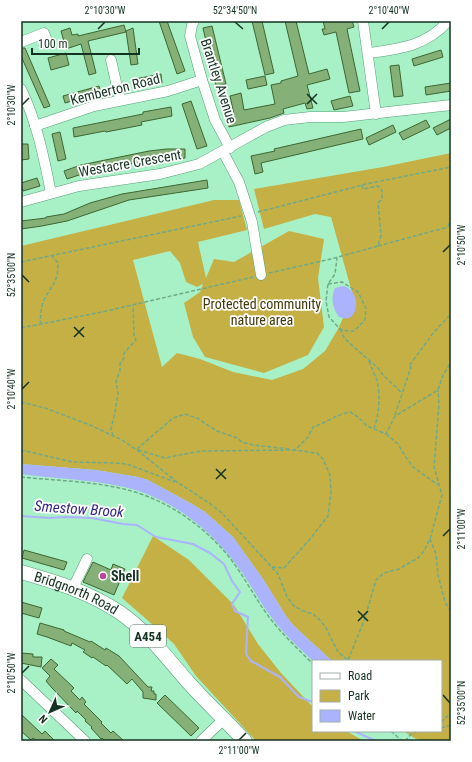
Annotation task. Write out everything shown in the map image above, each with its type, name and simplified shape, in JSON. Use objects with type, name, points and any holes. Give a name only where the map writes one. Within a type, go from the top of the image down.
[{"type":"highway","name":"Bridgnorth Road","points":[[21,572],[73,588],[120,613],[146,634],[187,681],[245,741]]},
{"type":"street","name":"Brantley Avenue","points":[[194,21],[190,36],[215,120],[239,182],[252,222],[261,275]]},
{"type":"street","points":[[363,21],[369,53],[376,114]]},
{"type":"street","points":[[369,53],[400,49],[423,41],[441,29],[448,21]]},
{"type":"street","points":[[21,42],[44,33],[47,41]]},
{"type":"street","points":[[111,60],[120,100]]},
{"type":"street","name":"Kemberton Road","points":[[35,126],[94,106],[168,91],[202,80]]},
{"type":"street","points":[[21,89],[41,146],[51,193]]},
{"type":"street","name":"Westacre Crescent","points":[[21,202],[79,186],[160,174],[199,164],[266,127],[297,117],[343,117],[451,105]]},
{"type":"street","points":[[73,588],[87,559]]},
{"type":"street","points":[[21,680],[85,741]]},
{"type":"street","points":[[201,741],[224,719]]},
{"type":"path","points":[[21,262],[249,214],[362,185],[451,167]]},
{"type":"path","points":[[362,185],[363,189],[378,186],[382,190],[382,199],[378,203],[381,235],[378,246]]},
{"type":"path","points":[[448,227],[451,218]]},
{"type":"path","points":[[21,328],[337,258],[448,227],[451,228]]},
{"type":"path","points":[[42,324],[40,321],[44,299],[52,288],[58,275],[58,263],[52,255]]},
{"type":"path","points":[[337,258],[335,274],[328,284],[326,301],[329,317],[340,329],[345,339],[378,368],[402,393]]},
{"type":"path","points":[[328,284],[342,282],[351,287],[358,292],[366,308],[365,320],[354,331],[340,329]]},
{"type":"path","points":[[113,436],[111,429],[118,394],[116,380],[120,371],[120,364],[124,358],[124,353],[136,340],[134,336],[133,304]]},
{"type":"path","points":[[386,434],[395,416],[411,367],[409,366],[434,332],[451,314]]},
{"type":"path","points":[[368,359],[377,380],[379,412],[374,429]]},
{"type":"path","points":[[21,402],[45,408],[122,440],[177,482],[209,503],[222,514],[278,574],[287,597],[294,606],[313,614],[322,621],[338,652],[348,660],[364,620],[376,580],[384,572],[399,569],[418,558],[424,551],[430,539],[442,495],[434,467],[439,404],[438,390],[442,375],[451,362]]},
{"type":"path","points":[[395,416],[438,390]]},
{"type":"path","points":[[137,450],[165,458],[201,451],[295,450],[308,437],[313,427],[342,413],[350,412],[358,417],[367,426],[386,434],[398,444],[413,467],[438,484]]},
{"type":"path","points":[[137,450],[173,418],[185,414],[197,418],[217,431],[237,438],[252,446],[317,453],[323,459],[330,474],[331,492],[328,516],[284,568],[272,567]]},
{"type":"path","points":[[21,450],[73,462],[114,462],[127,464],[177,482]]},
{"type":"path","points":[[21,477],[86,483],[134,492],[162,503],[189,519],[208,535],[228,556],[278,628],[312,663]]},
{"type":"path","points":[[430,539],[436,554],[438,575],[445,602],[451,611]]},
{"type":"path","points":[[442,721],[451,713]]},
{"type":"path","points":[[392,732],[402,741]]},
{"type":"path","points":[[405,740],[412,732]]},
{"type":"green space","name":"Protected community nature area","points":[[451,153],[450,741],[420,740],[406,732],[442,732],[442,660],[331,660],[293,625],[233,537],[205,512],[148,480],[138,477],[96,470],[21,464],[21,246],[214,200],[239,200],[247,230],[198,242],[206,278],[214,259],[234,262],[289,231],[324,239],[318,278],[324,327],[308,355],[264,373],[205,357],[193,337],[184,303],[200,292],[203,284],[197,287],[186,282],[180,263],[170,251],[133,260],[162,367],[177,353],[200,359],[233,372],[272,380],[303,369],[325,351],[338,329],[353,296],[331,217],[315,214],[264,229],[254,189],[383,167]]},
{"type":"green space","points":[[153,536],[189,560],[234,605],[258,644],[281,673],[312,706],[312,732],[348,732],[364,741],[256,741],[196,676],[174,644],[122,598]]},
{"type":"water","points":[[343,286],[348,288],[355,296],[355,312],[353,316],[349,318],[339,317],[333,303],[333,292],[335,288]]},
{"type":"water","points":[[21,464],[96,470],[138,477],[148,480],[192,504],[205,512],[233,537],[293,625],[331,660],[312,660],[298,647],[270,615],[229,555],[209,534],[186,515],[173,507],[147,494],[116,485],[21,474]]},
{"type":"building","points":[[159,21],[167,21],[185,71],[177,74]]},
{"type":"building","points":[[252,21],[262,21],[274,73],[265,75]]},
{"type":"building","points":[[285,21],[296,21],[309,74],[327,69],[330,79],[307,85],[313,108],[307,109],[305,103],[283,109],[284,113],[270,118],[229,127],[227,116],[234,114],[230,96],[241,93],[244,110],[275,104],[271,85],[281,83],[281,81],[298,76]]},
{"type":"building","points":[[323,21],[352,21],[354,27],[347,29],[360,91],[349,93],[336,32],[324,35],[322,29],[325,29]]},
{"type":"building","points":[[124,25],[126,32],[88,41],[96,73],[89,75],[81,44],[66,49],[61,31],[70,28],[72,35],[78,34],[78,36]]},
{"type":"building","points":[[212,26],[226,84],[216,86],[203,28]]},
{"type":"building","points":[[133,28],[138,64],[131,65],[126,31]]},
{"type":"building","points":[[21,48],[25,48],[50,106],[44,108],[21,56]]},
{"type":"building","points":[[441,50],[443,57],[414,66],[412,59]]},
{"type":"building","points":[[66,53],[69,65],[51,70],[48,58]]},
{"type":"building","points":[[399,65],[403,96],[394,97],[390,66]]},
{"type":"building","points":[[161,74],[162,83],[136,87],[135,79]]},
{"type":"building","points":[[265,76],[267,85],[248,89],[246,80]]},
{"type":"building","points":[[451,83],[451,91],[426,95],[425,87]]},
{"type":"building","points":[[99,86],[101,93],[65,103],[63,96]]},
{"type":"building","points":[[350,96],[353,106],[334,110],[331,101]]},
{"type":"building","points":[[191,101],[207,146],[197,149],[182,104]]},
{"type":"building","points":[[171,107],[172,116],[141,122],[142,125],[74,137],[73,128]]},
{"type":"building","points":[[451,119],[451,128],[437,135],[433,128]]},
{"type":"building","points":[[426,120],[430,127],[403,140],[399,133]]},
{"type":"building","points":[[393,125],[396,132],[369,145],[366,138]]},
{"type":"building","points":[[361,129],[363,139],[261,163],[263,172],[255,174],[251,156],[275,151],[274,149]]},
{"type":"building","points":[[60,132],[66,159],[58,161],[52,134]]},
{"type":"building","points":[[21,144],[28,144],[29,159],[21,160]]},
{"type":"building","points":[[185,149],[185,158],[150,160],[82,174],[67,179],[64,171],[81,165],[149,151]]},
{"type":"building","points":[[37,178],[40,186],[23,191],[21,183]]},
{"type":"building","points":[[207,180],[208,188],[129,200],[67,221],[21,229],[21,221],[64,214],[90,203],[122,194]]},
{"type":"building","points":[[24,550],[67,562],[64,570],[22,558]]},
{"type":"building","name":"Shell","points":[[93,562],[111,570],[113,564],[125,569],[114,595],[83,582]]},
{"type":"building","points":[[21,602],[42,608],[39,618],[21,613]]},
{"type":"building","points":[[40,623],[64,630],[90,642],[91,641],[105,650],[106,648],[119,656],[148,687],[152,687],[151,691],[154,691],[154,694],[156,694],[156,700],[143,698],[143,692],[132,679],[127,684],[107,665],[106,666],[83,652],[85,650],[72,643],[71,646],[37,634]]},
{"type":"building","points":[[21,653],[33,654],[33,657],[42,657],[41,667],[21,663]]},
{"type":"building","points":[[51,659],[58,665],[54,669],[74,688],[71,691],[80,700],[82,697],[86,702],[84,704],[102,722],[101,723],[111,733],[113,731],[124,741],[105,741],[102,738],[101,739],[91,728],[92,727],[85,721],[86,720],[77,711],[76,713],[52,688],[46,681],[50,676],[42,668]]},
{"type":"building","points":[[165,695],[199,728],[191,736],[157,703]]},
{"type":"building","points":[[21,714],[42,734],[45,731],[55,741],[37,741],[33,738],[31,740],[21,731]]},
{"type":"waterway","name":"Smestow Brook","points":[[21,516],[92,518],[137,525],[156,537],[193,544],[210,553],[224,564],[232,581],[240,592],[232,604],[235,611],[248,617],[246,654],[251,661],[280,677],[299,697],[312,702]]},
{"type":"waterway","name":"Smestow Brook","points":[[356,732],[376,741]]},
{"type":"place","name":"Shell","points":[[103,576]]}]
